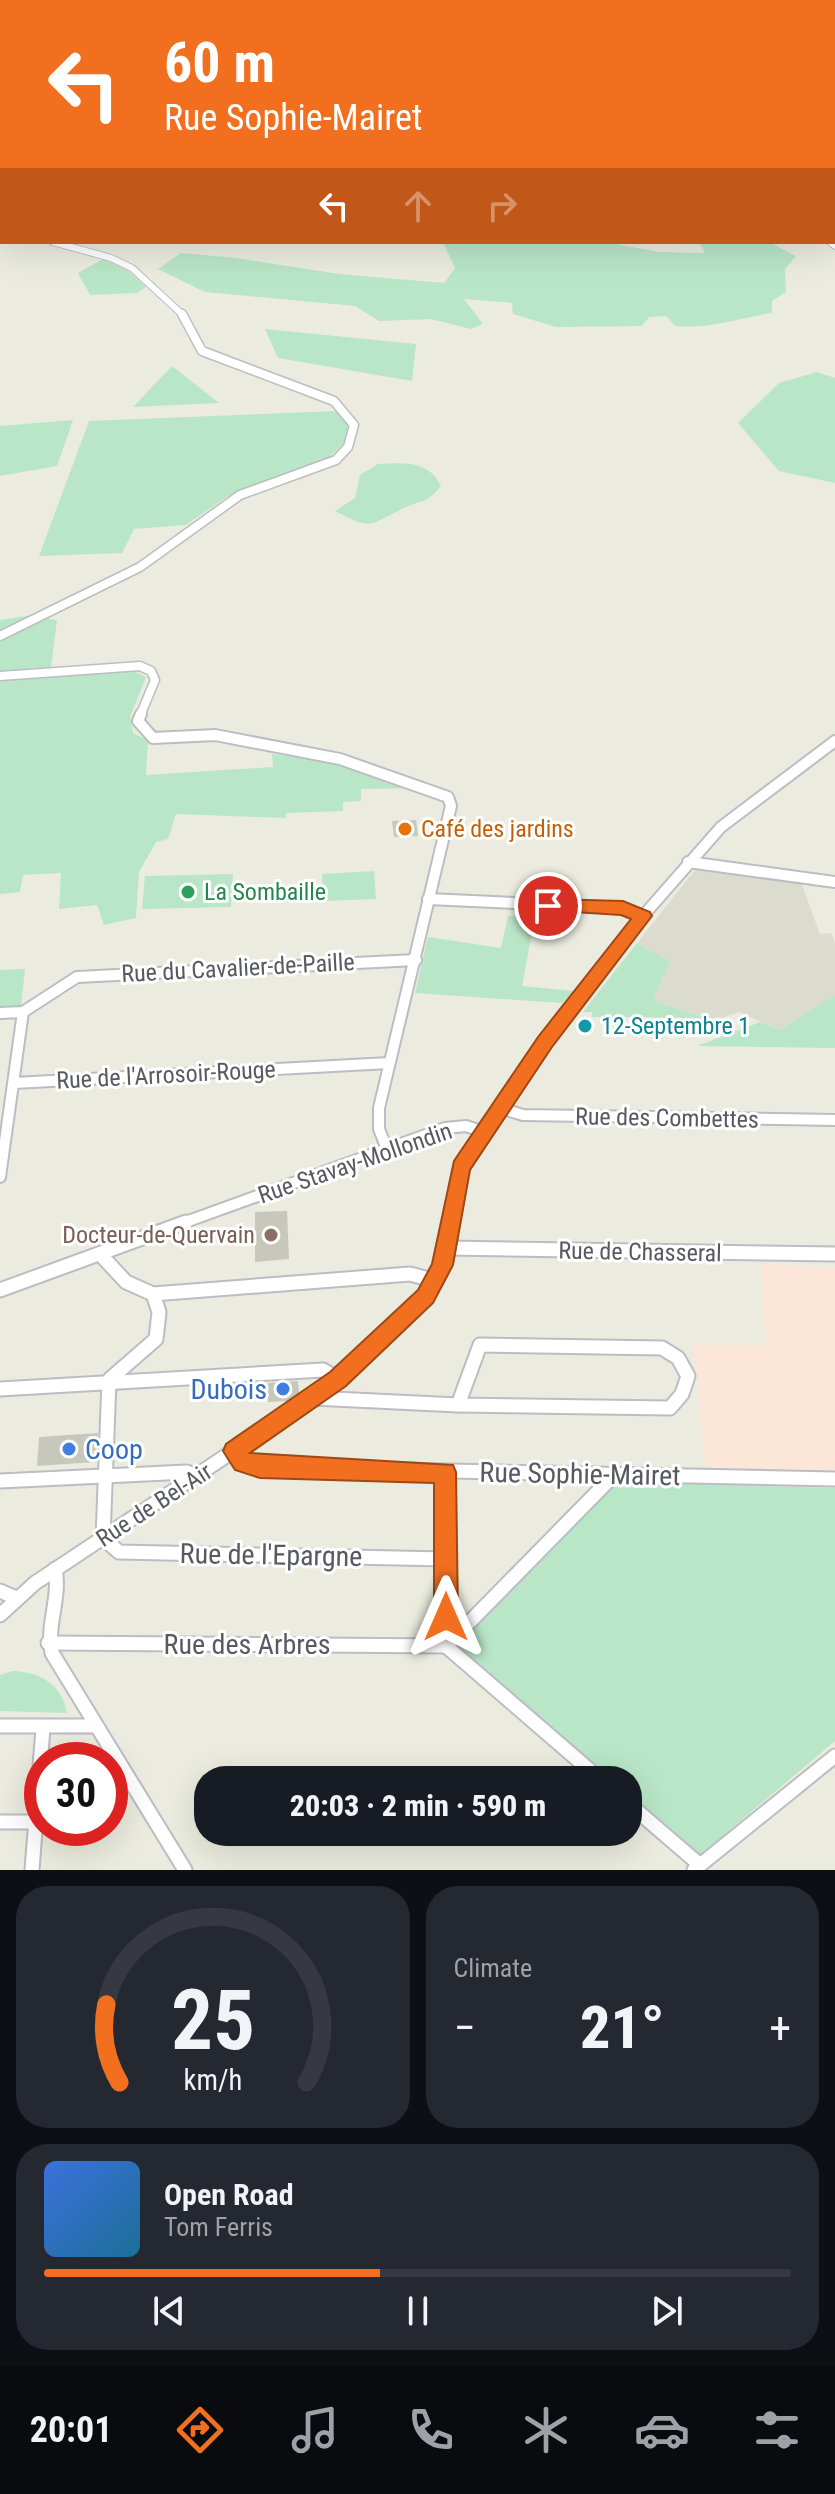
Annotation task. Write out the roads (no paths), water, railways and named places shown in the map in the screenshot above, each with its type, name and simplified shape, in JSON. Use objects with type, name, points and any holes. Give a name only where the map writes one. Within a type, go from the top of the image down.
[{"type":"street","points":[[0,636],[140,567],[240,495],[328,465],[343,454],[354,433],[352,418],[334,401],[202,351],[188,319],[126,264],[60,244]]},
{"type":"street","points":[[0,676],[140,666],[154,675],[154,686],[138,721],[140,727],[153,738],[198,734],[224,737],[353,763],[443,794],[451,806],[377,1119],[387,1149]]},
{"type":"street","name":"Rue de Bel-Air","points":[[0,1615],[16,1598],[55,1569],[313,1398],[338,1379],[425,1296],[436,1281],[445,1248],[456,1176],[545,1042],[688,862],[729,821],[835,741]]},
{"type":"street","points":[[688,862],[835,882]]},
{"type":"street","points":[[428,899],[623,908],[643,916]]},
{"type":"street","name":"Rue du Cavalier-de-Paille","points":[[23,1012],[63,983],[89,975],[416,960]]},
{"type":"street","points":[[0,1013],[23,1012],[3,1137],[0,1177]]},
{"type":"street","name":"Rue de l'Arrosoir-Rouge","points":[[14,1083],[389,1063]]},
{"type":"street","name":"Rue des Combettes","points":[[500,1108],[523,1115],[835,1120]]},
{"type":"street","name":"Rue Stavay-Mollondin","points":[[0,1290],[454,1126],[484,1132]]},
{"type":"street","name":"Rue de Chasseral","points":[[445,1248],[835,1254]]},
{"type":"street","points":[[100,1254],[126,1282],[153,1294],[410,1274],[436,1281]]},
{"type":"street","points":[[109,1381],[156,1339],[159,1312],[153,1294]]},
{"type":"street","points":[[313,1398],[458,1405],[670,1408],[682,1394],[688,1376],[678,1358],[662,1348],[480,1345],[458,1405]]},
{"type":"street","points":[[0,1389],[323,1370],[338,1379]]},
{"type":"street","points":[[103,1538],[108,1475],[109,1381]]},
{"type":"street","name":"Rue Sophie-Mairet","points":[[234,1451],[243,1462],[260,1467],[835,1479]]},
{"type":"street","points":[[0,1481],[187,1472],[196,1477]]},
{"type":"street","points":[[445,1472],[446,1646],[585,1766]]},
{"type":"street","points":[[446,1646],[615,1474]]},
{"type":"street","name":"Rue de l'Epargne","points":[[103,1538],[119,1552],[445,1559]]},
{"type":"street","points":[[55,1569],[59,1585],[49,1622],[48,1643],[185,1870]]},
{"type":"street","points":[[0,1591],[16,1598]]},
{"type":"street","name":"Rue des Arbres","points":[[48,1643],[446,1646]]},
{"type":"street","points":[[0,1726],[96,1726]]},
{"type":"street","points":[[42,1742],[43,1728]]},
{"type":"street","points":[[642,1816],[697,1868],[831,1762]]},
{"type":"street","points":[[0,1822],[24,1822]]},
{"type":"street","points":[[32,1870],[34,1846]]},
{"type":"place","name":"Café des jardins","points":[[405,829]]},
{"type":"place","name":"La Sombaille","points":[[188,892]]},
{"type":"place","name":"12-Septembre 1","points":[[585,1026]]},
{"type":"place","name":"Docteur-de-Quervain","points":[[271,1235]]},
{"type":"place","name":"Dubois","points":[[283,1389]]},
{"type":"place","name":"Coop","points":[[69,1449]]}]
